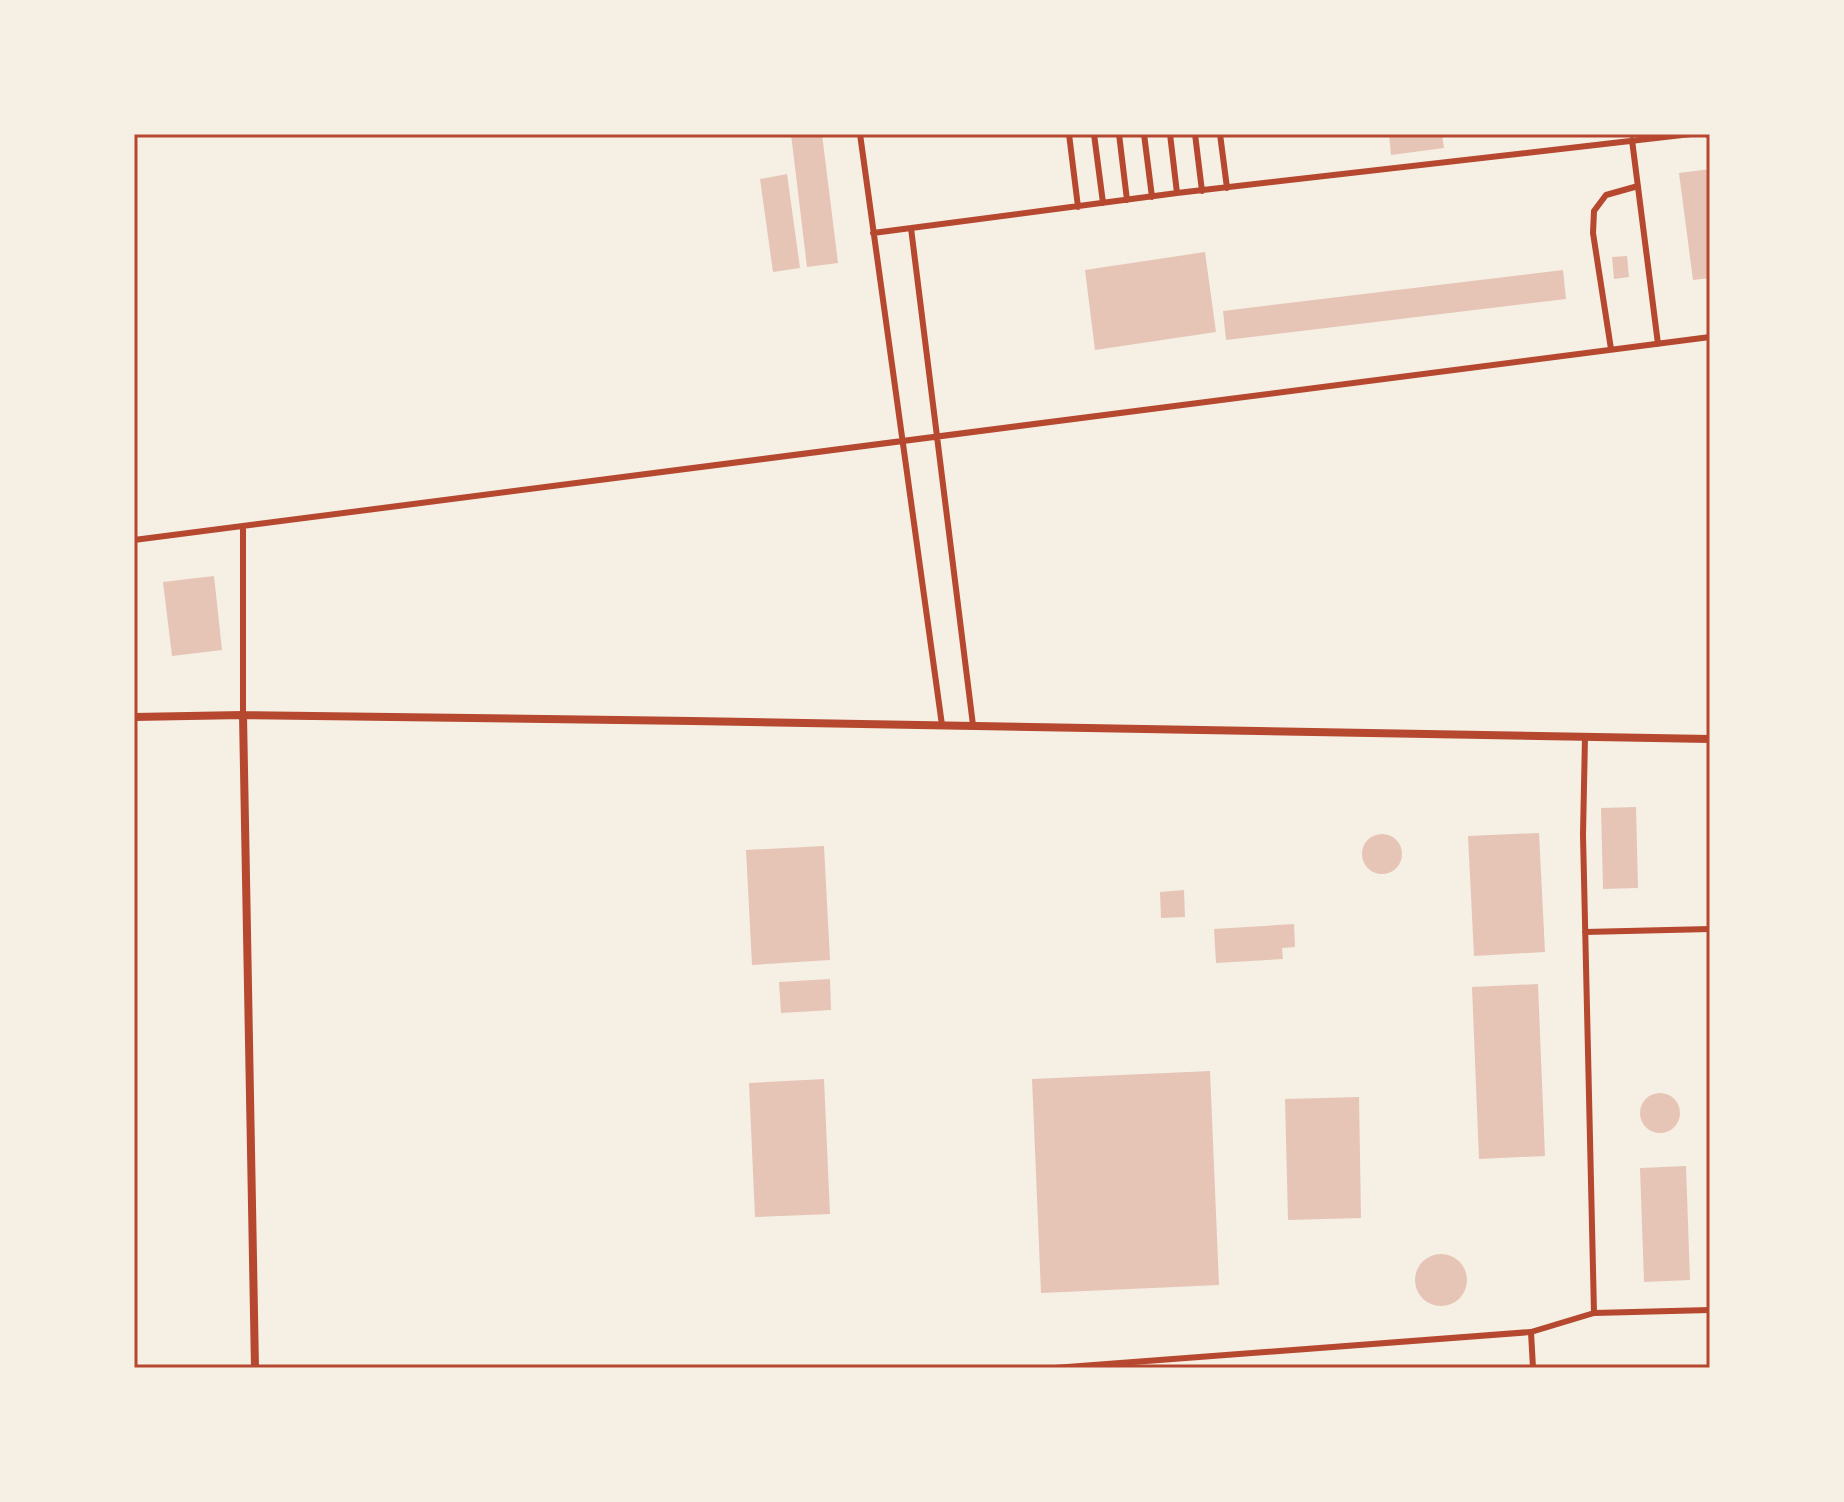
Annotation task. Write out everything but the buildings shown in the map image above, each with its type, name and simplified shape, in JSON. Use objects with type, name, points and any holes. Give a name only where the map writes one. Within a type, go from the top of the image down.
[{"type":"street","points":[[243,715],[255,1368]]},
{"type":"street","points":[[134,717],[243,715],[973,725],[1710,739]]},
{"type":"lane","points":[[860,134],[942,725]]},
{"type":"lane","points":[[1069,134],[1078,207]]},
{"type":"lane","points":[[1094,134],[1103,203]]},
{"type":"lane","points":[[1119,134],[1127,200]]},
{"type":"lane","points":[[1144,134],[1152,197]]},
{"type":"lane","points":[[1170,134],[1177,193]]},
{"type":"lane","points":[[1195,134],[1202,191]]},
{"type":"lane","points":[[1220,134],[1227,188]]},
{"type":"lane","points":[[873,233],[1177,193],[1691,134]]},
{"type":"lane","points":[[1632,140],[1658,344]]},
{"type":"lane","points":[[1611,349],[1593,233],[1594,211],[1606,195],[1638,186]]},
{"type":"lane","points":[[911,228],[973,725]]},
{"type":"lane","points":[[134,540],[1710,337]]},
{"type":"lane","points":[[243,527],[243,715]]},
{"type":"lane","points":[[1585,737],[1583,835],[1594,1313]]},
{"type":"lane","points":[[1585,932],[1710,929]]},
{"type":"lane","points":[[1054,1368],[1531,1332],[1594,1313],[1710,1310]]},
{"type":"lane","points":[[1531,1332],[1533,1368]]}]
